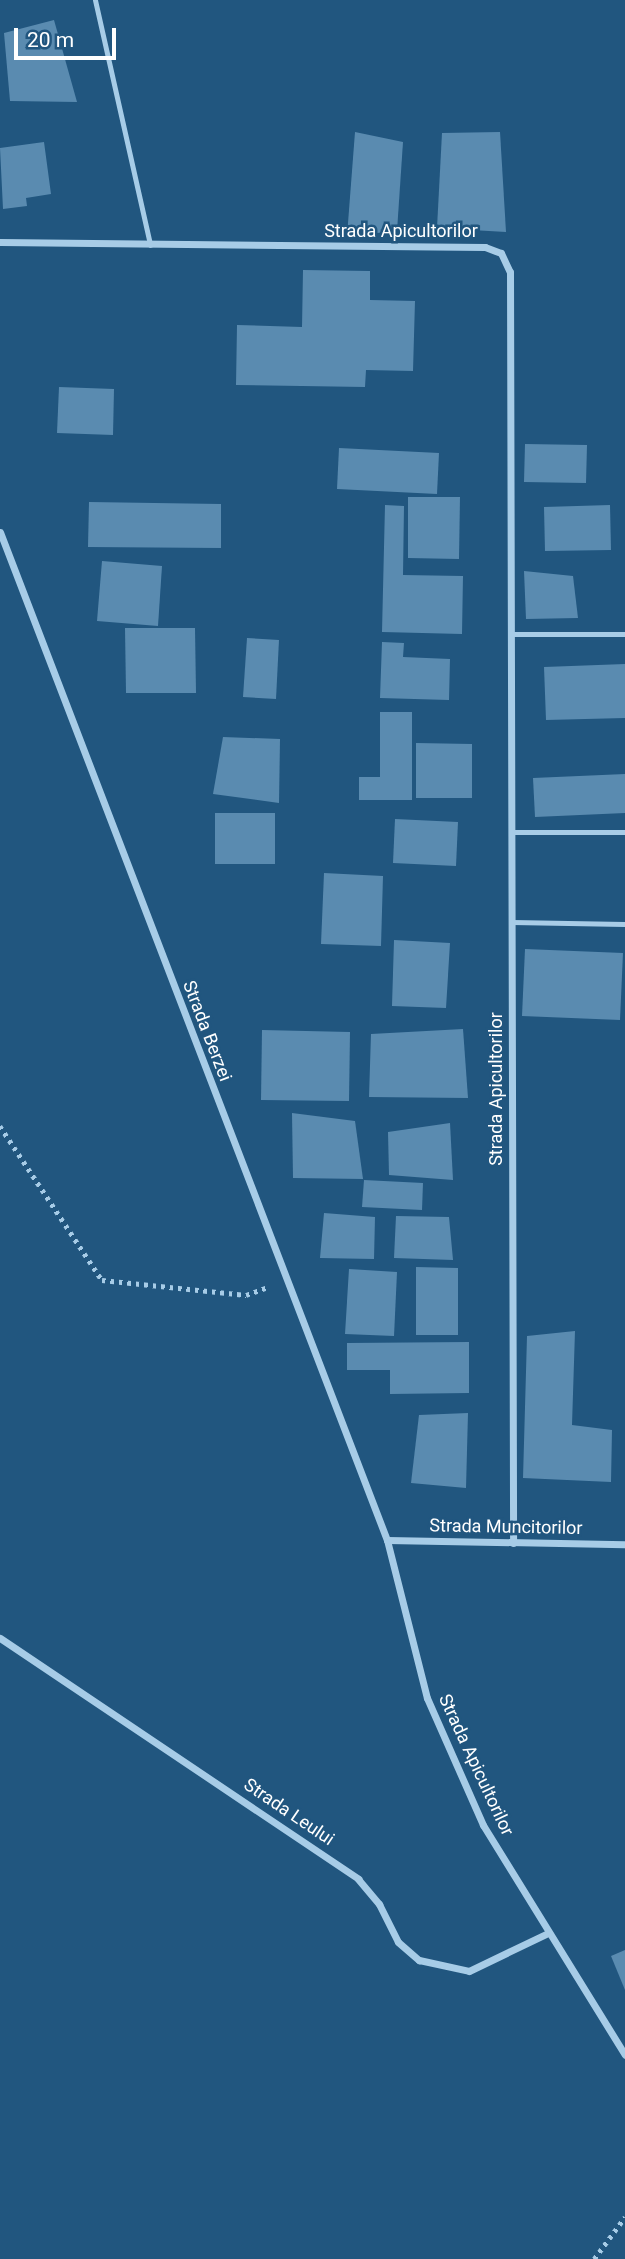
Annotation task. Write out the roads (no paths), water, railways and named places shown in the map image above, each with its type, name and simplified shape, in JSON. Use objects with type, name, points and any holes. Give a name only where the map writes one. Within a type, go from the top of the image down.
[{"type":"street","name":"Strada Apicultorilor","points":[[0,242],[485,247],[501,253],[510,272],[513,1543]]},
{"type":"street","name":"Strada Berzei","points":[[0,532],[387,1540]]},
{"type":"street","name":"Strada Apicultorilor","points":[[387,1540],[427,1698],[483,1825],[625,2055]]},
{"type":"street","name":"Strada Muncitorilor","points":[[387,1540],[625,1544]]},
{"type":"street","name":"Strada Leului","points":[[0,1638],[358,1879],[379,1904],[398,1942],[419,1960],[469,1971],[548,1933]]},
{"type":"lane","points":[[95,0],[150,245]]},
{"type":"lane","points":[[511,634],[625,634]]},
{"type":"lane","points":[[512,832],[625,832]]},
{"type":"lane","points":[[512,922],[625,924]]}]
